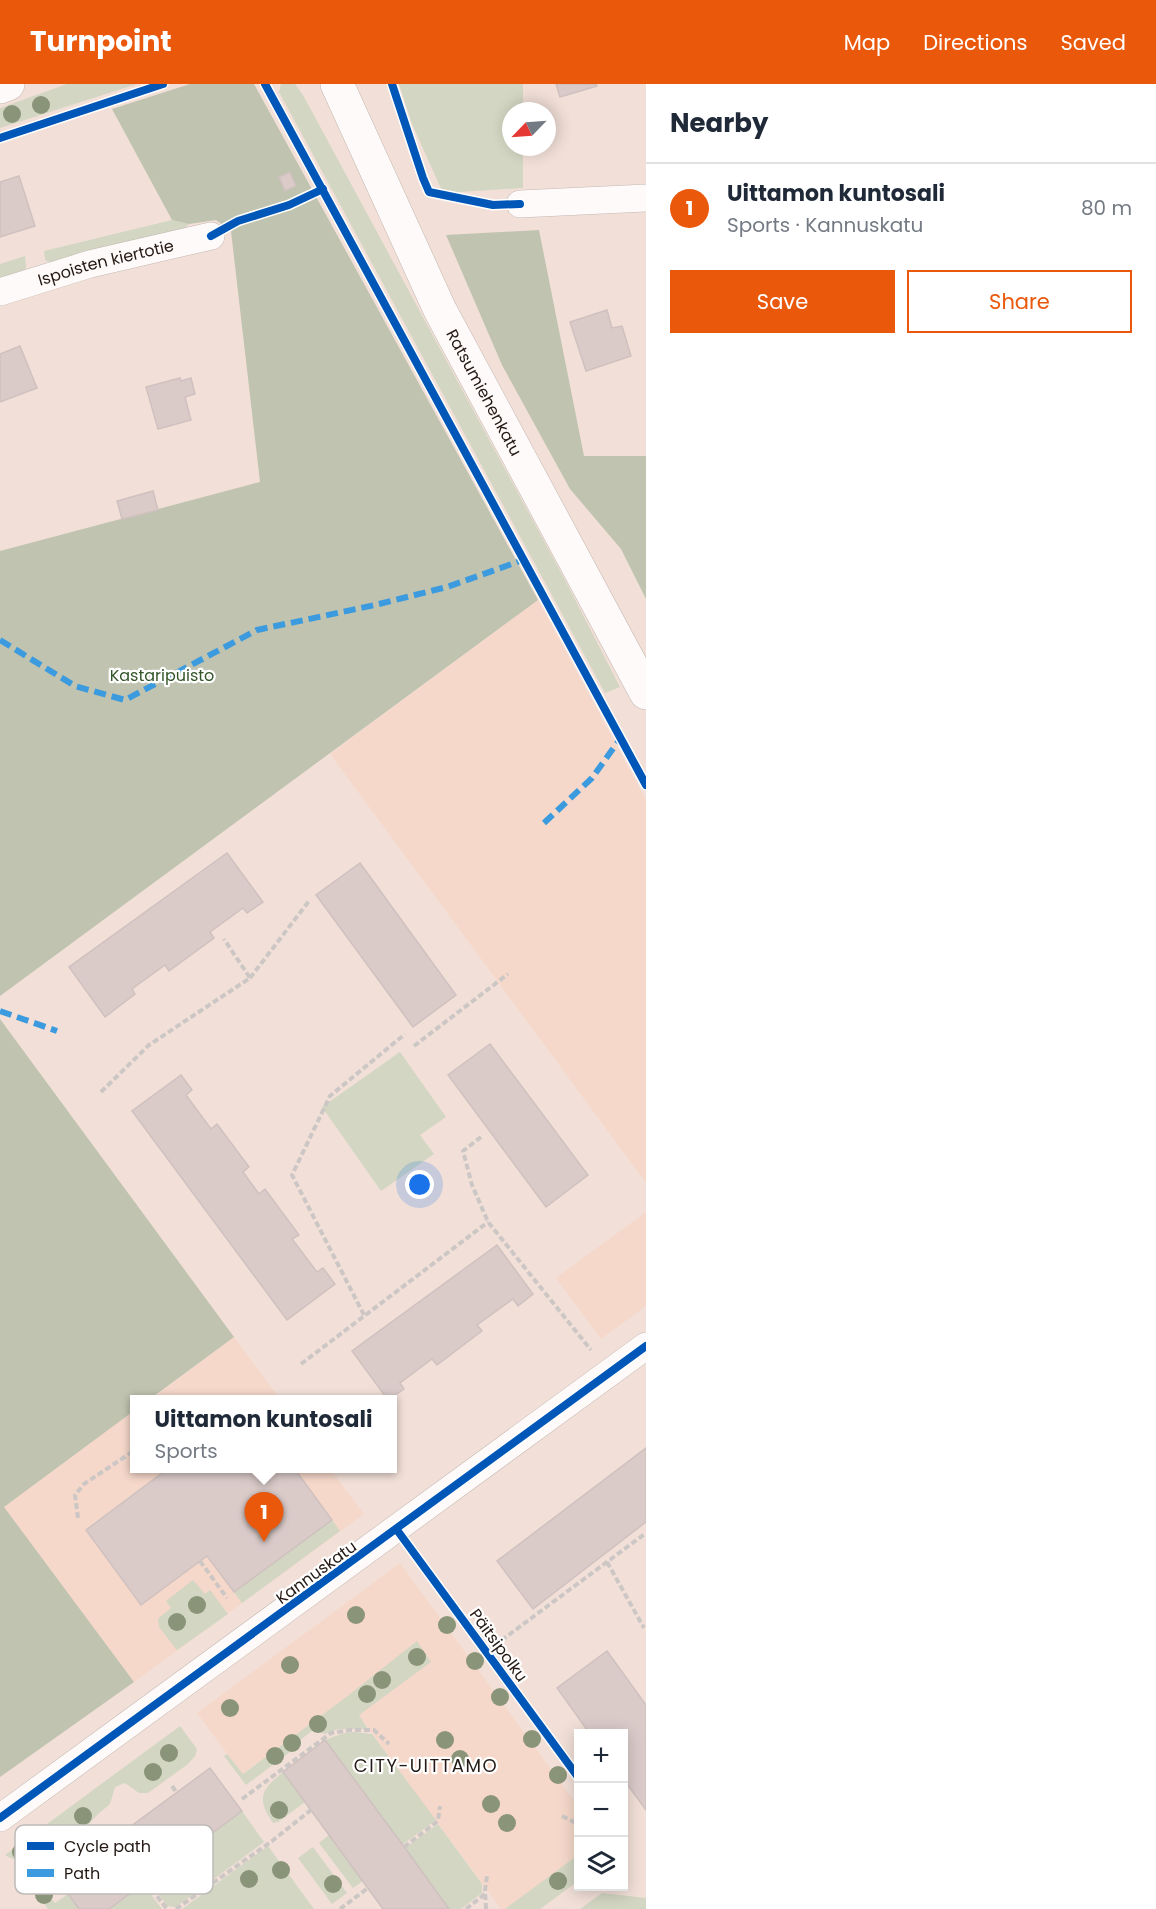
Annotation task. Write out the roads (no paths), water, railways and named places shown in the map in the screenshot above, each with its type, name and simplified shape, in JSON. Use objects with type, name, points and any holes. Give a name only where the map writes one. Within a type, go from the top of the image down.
[{"type":"street","points":[[0,87],[8,84]]},
{"type":"street","name":"Ratsumiehenkatu","points":[[337,84],[440,310],[646,693]]},
{"type":"street","points":[[520,204],[646,198]]},
{"type":"street","name":"Ispoisten kiertotie","points":[[0,292],[90,264],[211,236]]},
{"type":"street","name":"Kannuskatu","points":[[0,1818],[646,1346]]},
{"type":"place","name":"Uittamon kuntosali","points":[[264,1542]]},
{"type":"district","name":"CITY-UITTAMO","points":[[426,1766]]},
{"type":"park label","name":"Kastaripuisto","points":[[162,675]]}]
